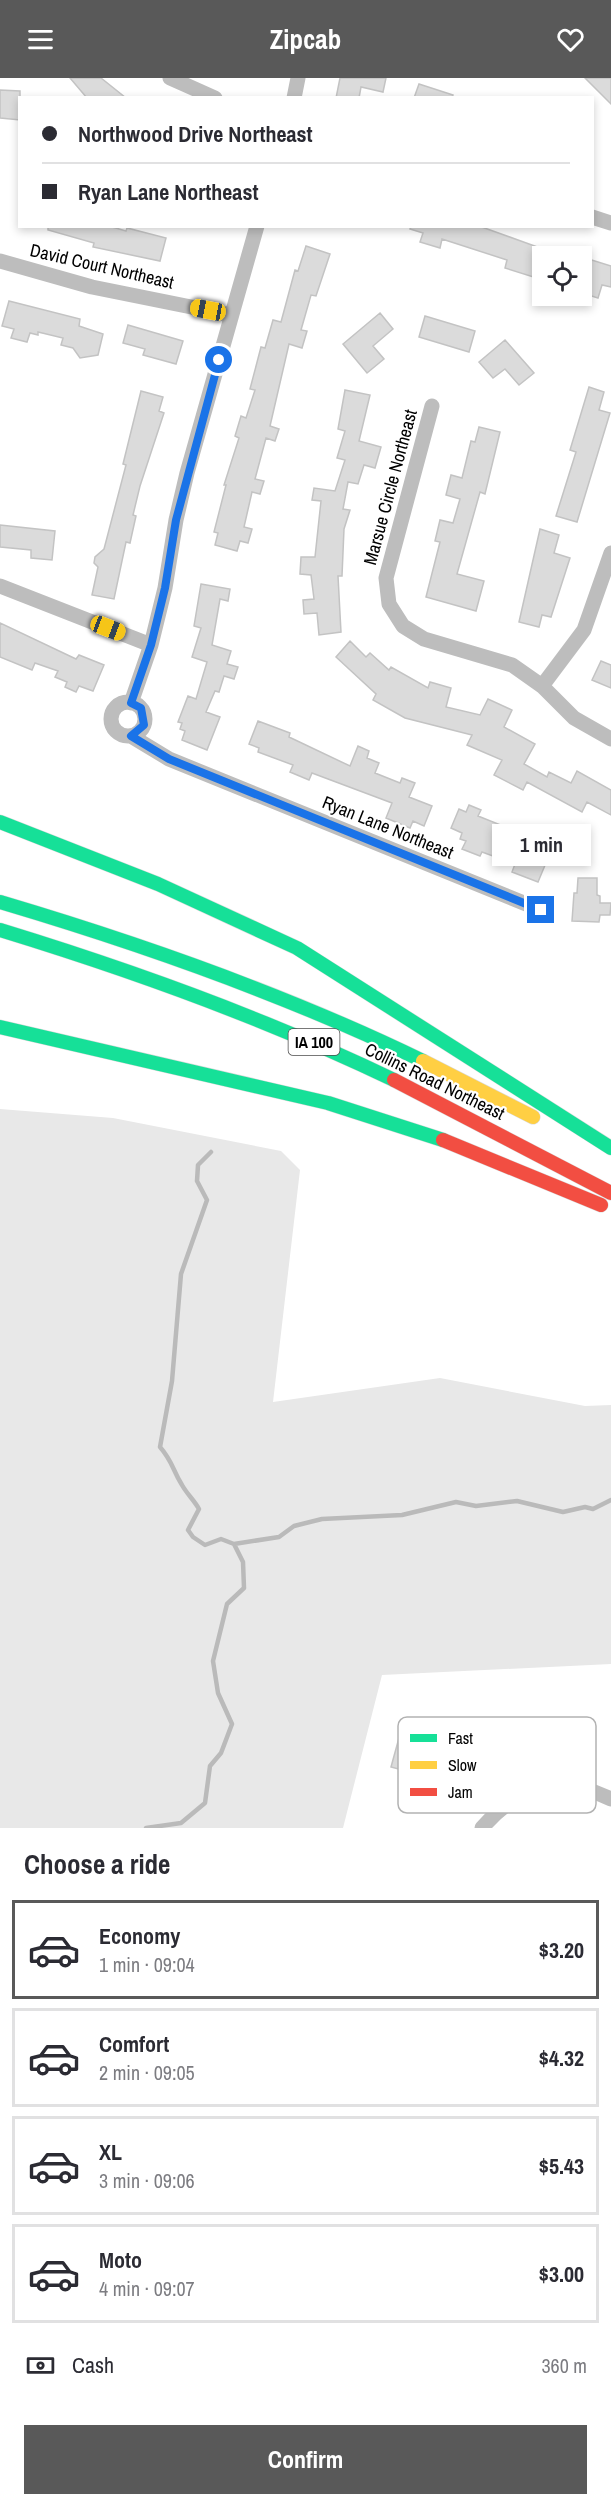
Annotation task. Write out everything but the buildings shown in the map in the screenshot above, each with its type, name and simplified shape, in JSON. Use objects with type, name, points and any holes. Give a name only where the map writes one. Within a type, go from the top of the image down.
[{"type":"highway","points":[[0,822],[158,884],[297,948],[611,1148]]},
{"type":"highway","name":"Collins Road Northeast","points":[[0,902],[89,927],[253,985],[414,1055],[611,1159]]},
{"type":"highway","name":"Collins Road Northeast","points":[[0,930],[81,953],[309,1040],[487,1125],[611,1193]]},
{"type":"highway","points":[[0,1027],[328,1102],[454,1143],[611,1209]]},
{"type":"street","points":[[170,78],[210,96]]},
{"type":"street","points":[[294,96],[298,78]]},
{"type":"street","points":[[594,218],[611,223]]},
{"type":"street","points":[[131,703],[151,645],[165,588],[176,520],[256,228]]},
{"type":"street","name":"David Court Northeast","points":[[0,261],[92,287],[231,315]]},
{"type":"street","name":"Marsue Circle Northeast","points":[[432,406],[386,578],[389,604],[403,626],[424,639],[512,665],[542,686]]},
{"type":"street","points":[[611,553],[584,630],[542,686],[574,718],[611,739]]},
{"type":"street","points":[[0,586],[151,645]]},
{"type":"street","points":[[131,703],[141,708],[145,719],[141,730],[131,736],[120,734],[111,721],[116,707],[131,703]]},
{"type":"street","name":"Ryan Lane Northeast","points":[[131,736],[169,759],[541,910]]},
{"type":"street","points":[[596,1792],[611,1799]]},
{"type":"street","points":[[482,1828],[495,1813]]},
{"type":"shaded area","points":[[0,1109],[113,1118],[281,1151],[300,1170],[273,1402],[440,1378],[585,1406],[611,1405],[611,1664],[382,1675],[343,1828],[0,1828]]},
{"type":"waterway","points":[[146,1828],[181,1823],[205,1803],[210,1766],[221,1753],[232,1724],[218,1693],[213,1661],[227,1604],[244,1588],[243,1562],[234,1544],[221,1539],[205,1545],[193,1537],[188,1530],[199,1509],[160,1447],[172,1381],[181,1274],[207,1200],[197,1181],[198,1165],[211,1152]]},
{"type":"waterway","points":[[234,1544],[279,1537],[294,1526],[322,1519],[402,1515],[456,1502],[476,1506],[517,1501],[563,1512],[585,1507],[593,1509],[611,1500]]},
{"type":"traffic: fast","points":[[0,822],[158,884],[297,948],[611,1148]]},
{"type":"traffic: fast","points":[[0,902],[215,973],[320,1014],[423,1061]]},
{"type":"traffic: fast","points":[[0,930],[100,962],[200,998],[298,1037],[394,1080]]},
{"type":"traffic: fast","points":[[0,1027],[328,1103],[443,1140]]},
{"type":"traffic: slow","points":[[423,1061],[533,1117]]},
{"type":"traffic: jam","points":[[394,1080],[611,1193]]},
{"type":"traffic: jam","points":[[443,1140],[601,1205]]},
{"type":"route","points":[[219,360],[187,473],[176,520],[165,588],[151,645],[131,703],[141,708],[145,719],[144,725],[141,730],[131,736],[169,759],[541,910]]}]
